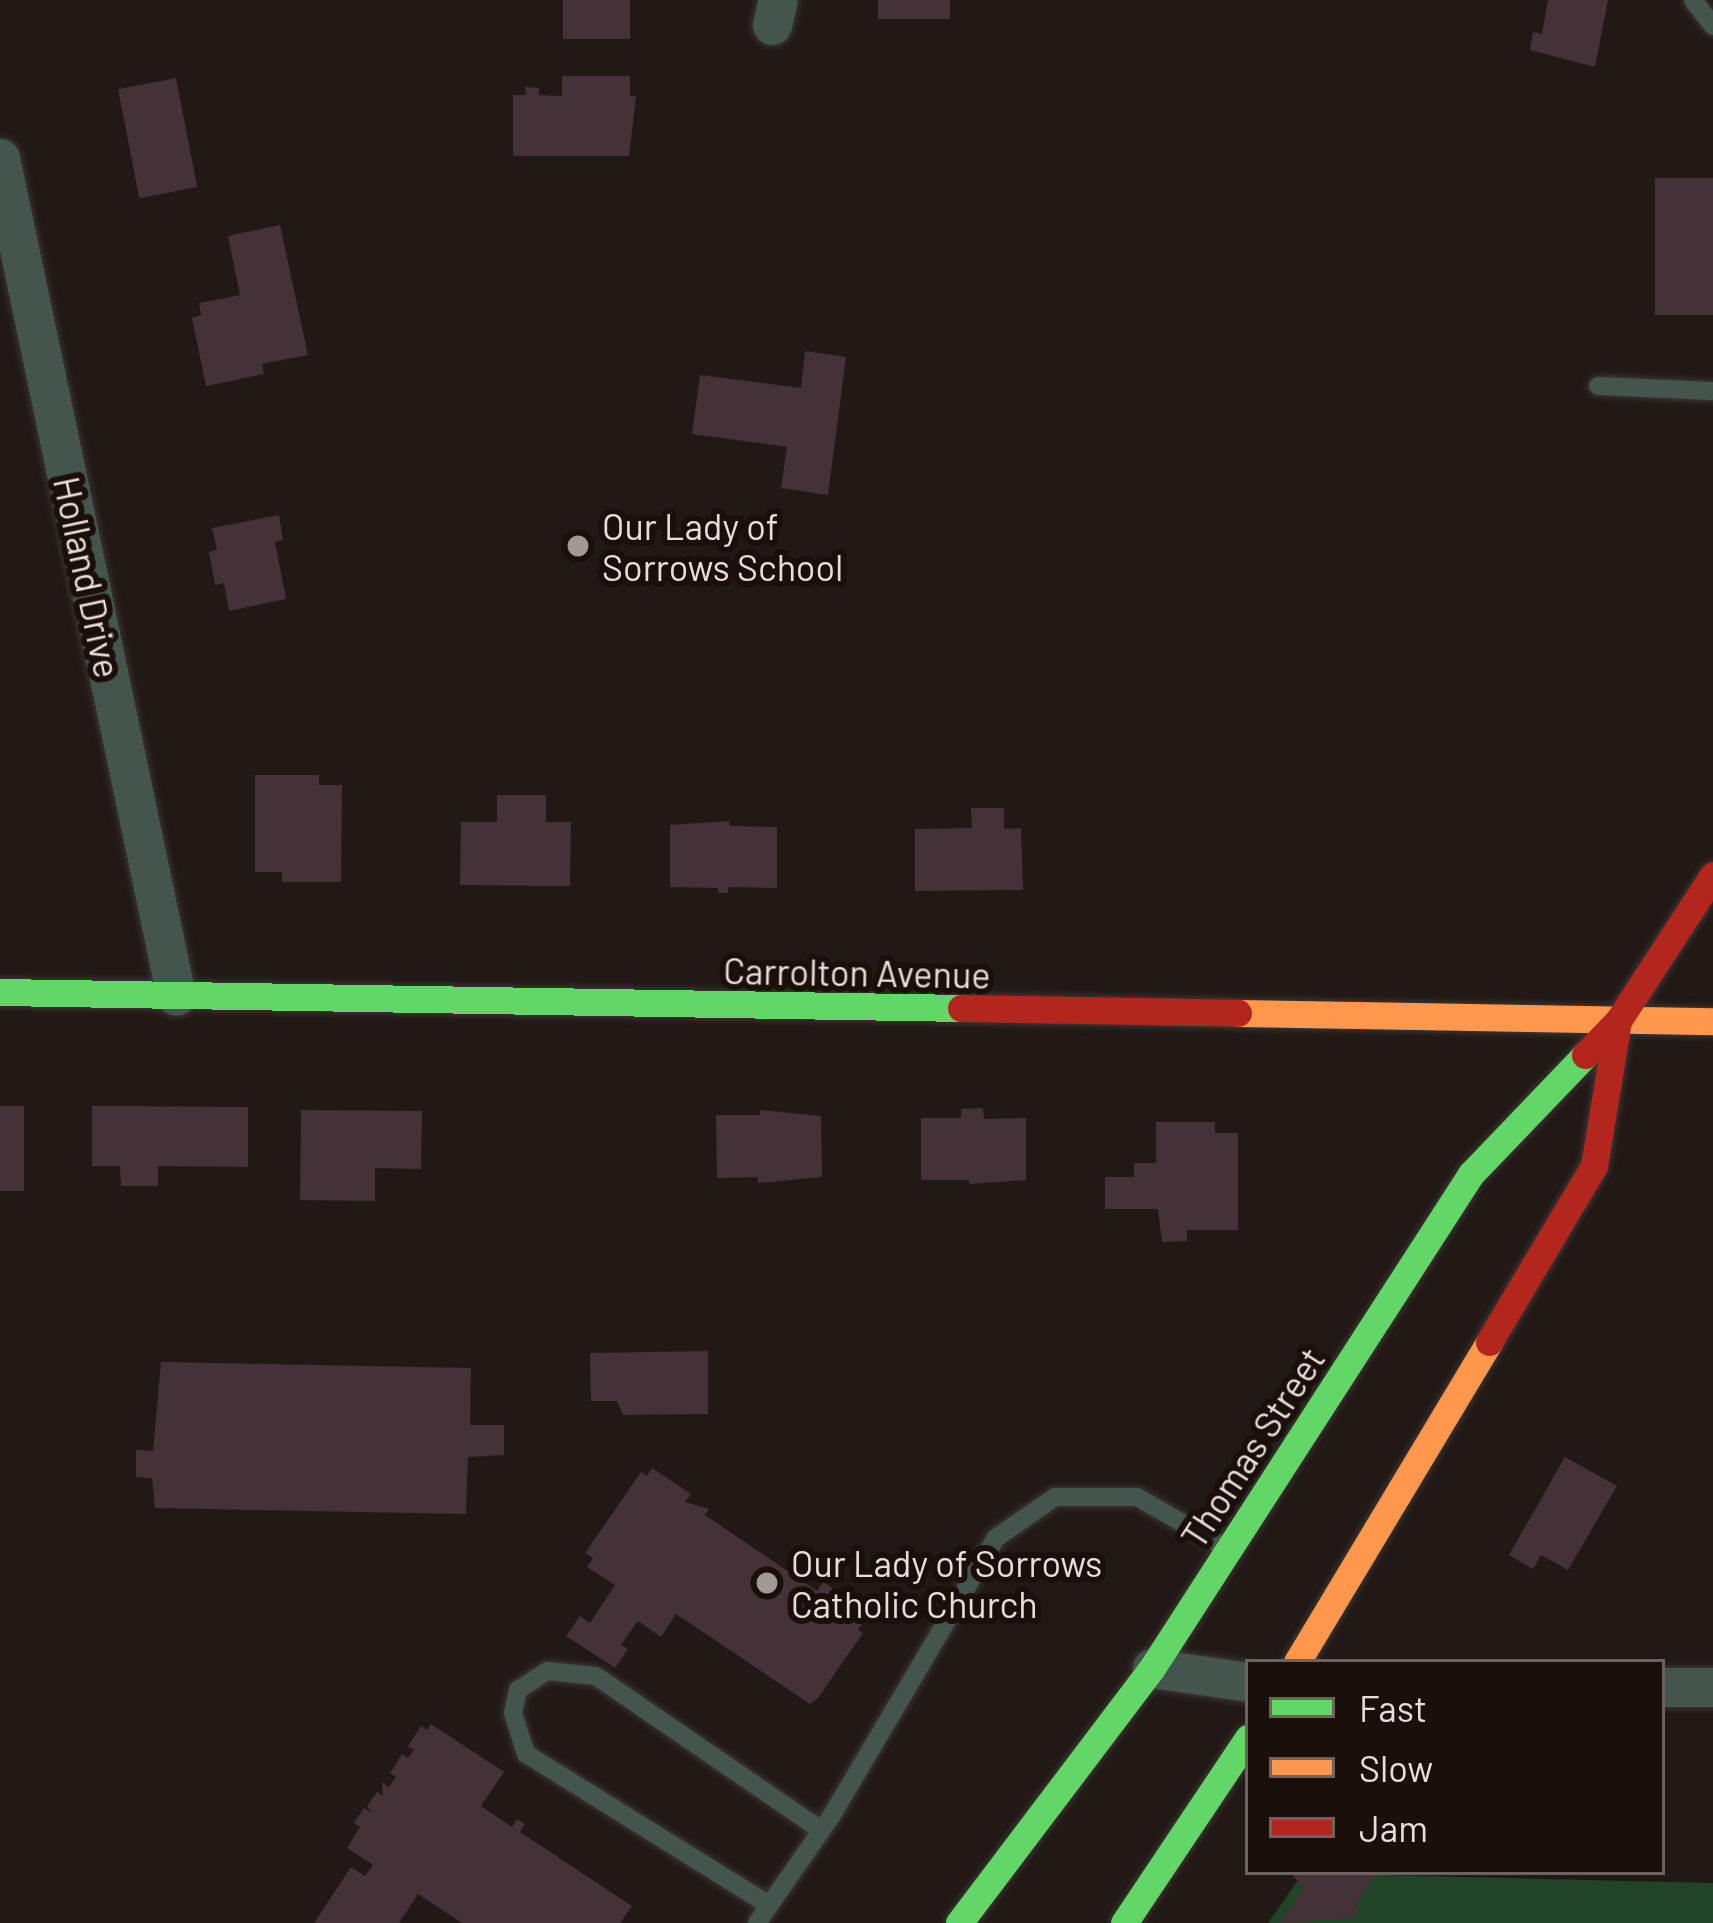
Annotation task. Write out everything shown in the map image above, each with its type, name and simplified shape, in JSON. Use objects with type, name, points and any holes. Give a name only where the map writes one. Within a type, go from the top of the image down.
[{"type":"main road","name":"Thomas Street","points":[[959,1923],[1152,1668],[1471,1174],[1618,1021],[1713,875]]},
{"type":"main road","name":"Carrolton Avenue","points":[[0,992],[1713,1021]]},
{"type":"main road","name":"Thomas Street","points":[[1299,1659],[1594,1166],[1618,1021]]},
{"type":"main road","points":[[1124,1923],[1245,1742]]},
{"type":"street","name":"Holland Drive","points":[[0,158],[176,996]]},
{"type":"street","points":[[1152,1668],[1245,1682]]},
{"type":"street","points":[[1665,1687],[1713,1687]]},
{"type":"lane","points":[[1693,0],[1713,26]]},
{"type":"lane","points":[[1598,386],[1713,392]]},
{"type":"lane","points":[[757,1923],[821,1830],[996,1538],[1054,1497],[1137,1497],[1229,1549]]},
{"type":"lane","points":[[769,1905],[526,1754],[513,1713],[518,1690],[547,1671],[596,1676],[821,1830]]},
{"type":"green space","points":[[1302,1875],[1713,1883],[1713,1923],[1268,1923]]},
{"type":"building","points":[[563,0],[630,0],[630,39],[563,39]]},
{"type":"building","points":[[878,0],[950,0],[950,19],[878,19]]},
{"type":"building","points":[[1548,0],[1608,0],[1595,67],[1530,50],[1533,32],[1542,34]]},
{"type":"building","points":[[562,76],[630,76],[630,96],[636,96],[629,156],[513,156],[513,95],[526,95],[525,87],[539,88],[539,95],[562,96]]},
{"type":"building","points":[[176,78],[197,187],[139,198],[118,89]]},
{"type":"building","points":[[1655,178],[1713,178],[1713,315],[1655,315]]},
{"type":"building","points":[[280,225],[308,355],[262,364],[264,374],[206,386],[192,318],[201,315],[199,303],[240,295],[228,236]]},
{"type":"building","points":[[805,351],[846,357],[828,495],[781,488],[787,447],[692,434],[700,375],[801,388]]},
{"type":"building","points":[[279,515],[283,540],[275,542],[286,599],[229,611],[224,583],[215,585],[209,552],[217,550],[212,528]]},
{"type":"building","points":[[255,775],[319,775],[319,785],[342,785],[341,882],[282,882],[282,872],[255,872]]},
{"type":"building","points":[[497,795],[546,795],[546,822],[571,822],[570,886],[460,885],[461,822],[497,822]]},
{"type":"building","points":[[971,808],[1004,808],[1004,829],[1021,828],[1023,890],[915,891],[915,829],[972,828]]},
{"type":"building","points":[[729,821],[730,826],[777,827],[777,888],[728,887],[728,893],[718,893],[718,888],[670,887],[670,825]]},
{"type":"building","points":[[0,1106],[24,1106],[24,1191],[0,1191]]},
{"type":"building","points":[[92,1106],[248,1107],[248,1167],[158,1166],[158,1186],[121,1186],[120,1166],[92,1166]]},
{"type":"building","points":[[983,1108],[984,1119],[1026,1118],[1026,1180],[969,1184],[969,1180],[921,1180],[921,1118],[961,1118],[961,1109]]},
{"type":"building","points":[[301,1110],[422,1111],[421,1169],[375,1168],[375,1201],[300,1200]]},
{"type":"building","points":[[760,1110],[821,1116],[822,1177],[758,1183],[758,1177],[717,1178],[716,1115],[760,1115]]},
{"type":"building","points":[[1156,1122],[1215,1122],[1215,1133],[1238,1133],[1238,1230],[1187,1230],[1187,1241],[1162,1242],[1158,1209],[1105,1209],[1105,1177],[1134,1177],[1134,1163],[1156,1163]]},
{"type":"building","points":[[708,1351],[708,1414],[623,1415],[617,1401],[591,1401],[590,1353]]},
{"type":"building","points":[[161,1362],[471,1368],[470,1425],[504,1425],[504,1455],[468,1457],[466,1514],[155,1508],[152,1478],[136,1477],[136,1450],[153,1451]]},
{"type":"building","points":[[1565,1457],[1617,1486],[1568,1570],[1541,1555],[1533,1569],[1509,1555]]},
{"type":"building","points":[[652,1468],[691,1494],[685,1502],[709,1509],[705,1515],[817,1591],[823,1582],[835,1590],[828,1599],[863,1622],[858,1630],[863,1633],[810,1704],[676,1614],[661,1637],[638,1621],[621,1645],[628,1649],[615,1668],[566,1636],[580,1616],[590,1623],[615,1585],[587,1567],[593,1558],[585,1553],[641,1472],[647,1476]]},
{"type":"building","points":[[431,1724],[504,1772],[481,1806],[512,1827],[517,1819],[525,1824],[520,1832],[632,1906],[620,1923],[462,1923],[418,1894],[399,1923],[314,1923],[351,1867],[365,1876],[373,1865],[347,1848],[360,1827],[354,1823],[364,1808],[372,1813],[367,1806],[377,1792],[383,1796],[382,1782],[389,1787],[396,1777],[390,1773],[402,1754],[408,1758],[414,1750],[408,1746],[421,1726],[427,1730]]},
{"type":"building","points":[[1292,1875],[1375,1875],[1354,1906],[1360,1909],[1353,1918],[1280,1923],[1304,1889]]},
{"type":"traffic: fast","points":[[0,992],[961,1008]]},
{"type":"traffic: fast","points":[[959,1923],[1152,1668],[1471,1174],[1585,1055]]},
{"type":"traffic: fast","points":[[1124,1923],[1245,1742]]},
{"type":"traffic: slow","points":[[1238,1013],[1713,1021]]},
{"type":"traffic: slow","points":[[1299,1659],[1489,1342]]},
{"type":"traffic: jam","points":[[1585,1055],[1618,1021],[1713,875]]},
{"type":"traffic: jam","points":[[961,1008],[1238,1013]]},
{"type":"traffic: jam","points":[[1489,1342],[1594,1166],[1618,1021]]},
{"type":"place","name":"Our Lady of Sorrows School","points":[[578,546]]},
{"type":"place","name":"Our Lady of Sorrows Catholic Church","points":[[767,1583]]}]
